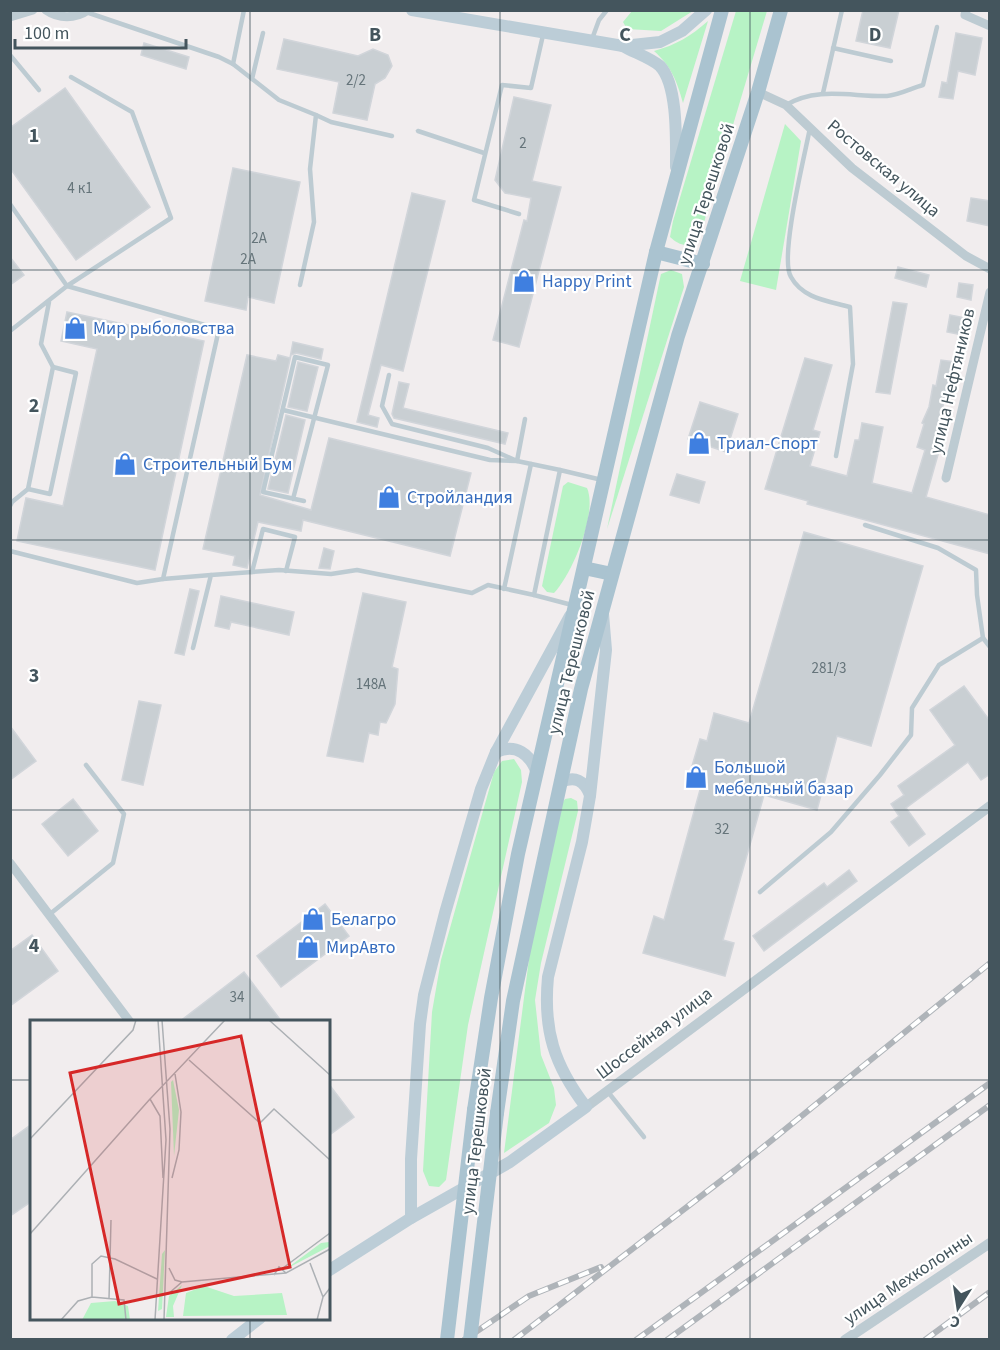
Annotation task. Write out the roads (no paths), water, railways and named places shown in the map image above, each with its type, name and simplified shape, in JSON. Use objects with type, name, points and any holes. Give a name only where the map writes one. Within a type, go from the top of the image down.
[{"type":"main road","points":[[412,10],[622,46],[660,42],[682,31],[706,10]]},
{"type":"main road","name":"улица Терешковой","points":[[447,1340],[474,1110],[506,913],[656,252],[676,171],[722,10]]},
{"type":"main road","name":"улица Терешковой","points":[[470,1340],[497,1113],[513,1002],[561,782],[602,611],[672,358],[758,92],[781,10]]},
{"type":"main road","points":[[622,46],[660,67],[672,93],[676,117],[676,171]]},
{"type":"main road","points":[[656,252],[703,264]]},
{"type":"main road","points":[[584,568],[612,574]]},
{"type":"main road","points":[[411,1218],[411,1159],[424,995],[466,838],[496,752],[576,606]]},
{"type":"main road","points":[[586,1107],[566,1081],[553,1047],[546,1018],[546,1000],[548,977],[582,842],[590,796],[606,650],[602,611]]},
{"type":"main road","points":[[496,752],[504,748],[519,750],[533,761],[537,773]]},
{"type":"main road","points":[[561,782],[573,779],[580,781],[586,785],[590,796]]},
{"type":"main road","name":"Шоссейная улица","points":[[330,1270],[411,1218],[510,1162],[586,1107]]},
{"type":"main road","points":[[232,1340],[257,1320]]},
{"type":"street","points":[[10,17],[33,10]]},
{"type":"street","points":[[46,10],[64,17],[77,16],[87,11]]},
{"type":"street","points":[[966,13],[990,26]]},
{"type":"street","name":"Ростовская улица","points":[[758,92],[786,105],[852,168],[966,256],[990,269]]},
{"type":"street","name":"улица Нефтяников","points":[[946,478],[990,292]]},
{"type":"street","name":"Шоссейная улица","points":[[586,1107],[990,806]]},
{"type":"street","points":[[10,863],[129,1020]]},
{"type":"street","name":"улица Мехколонны","points":[[845,1340],[990,1243]]},
{"type":"lane","points":[[233,64],[244,10]]},
{"type":"lane","points":[[592,41],[598,20],[607,10]]},
{"type":"lane","points":[[823,93],[842,10]]},
{"type":"lane","points":[[87,11],[233,64],[279,100],[332,122],[392,136]]},
{"type":"lane","points":[[786,105],[801,96],[823,93],[890,96],[923,85],[937,27]]},
{"type":"lane","points":[[519,214],[474,200],[502,85],[531,88],[543,32]]},
{"type":"lane","points":[[252,79],[263,33]]},
{"type":"lane","points":[[833,48],[891,61]]},
{"type":"lane","points":[[10,55],[39,90]]},
{"type":"lane","points":[[10,331],[67,286],[171,218],[132,112],[71,77]]},
{"type":"lane","points":[[300,285],[314,222],[310,170],[316,115]]},
{"type":"lane","points":[[810,128],[787,254],[790,277],[810,296],[850,307],[853,364],[837,456]]},
{"type":"lane","points":[[418,131],[484,153]]},
{"type":"lane","points":[[10,204],[67,286],[219,329],[163,579]]},
{"type":"lane","points":[[10,506],[28,489],[53,367],[41,344],[49,302]]},
{"type":"lane","points":[[293,498],[328,365],[295,357],[263,492],[304,501]]},
{"type":"lane","points":[[28,489],[50,494],[76,373],[53,367]]},
{"type":"lane","points":[[389,375],[382,406],[392,424],[489,448],[517,461]]},
{"type":"lane","points":[[283,410],[490,460],[517,461],[605,480]]},
{"type":"lane","points":[[517,461],[525,419]]},
{"type":"lane","points":[[504,589],[531,464]]},
{"type":"lane","points":[[534,595],[560,470]]},
{"type":"lane","points":[[865,525],[938,548],[976,570],[983,638],[990,647]]},
{"type":"lane","points":[[252,572],[263,529],[295,537],[286,571]]},
{"type":"lane","points":[[10,551],[137,583],[252,572],[286,571],[330,574],[357,570],[472,593],[488,585],[576,606]]},
{"type":"lane","points":[[193,648],[211,575]]},
{"type":"lane","points":[[760,892],[831,832],[880,775],[911,735],[912,708],[939,665],[983,638]]},
{"type":"lane","points":[[50,914],[113,863],[124,814],[86,765]]},
{"type":"lane","points":[[607,1091],[644,1137]]},
{"type":"railway","points":[[514,1340],[735,1170],[990,963]]},
{"type":"railway","points":[[636,1340],[990,1083]]},
{"type":"railway","points":[[667,1340],[990,1105]]},
{"type":"railway","points":[[464,1340],[529,1296],[601,1267]]},
{"type":"railway","points":[[925,1340],[990,1292]]},
{"type":"place","name":"Happy Print","points":[[524,281]]},
{"type":"place","name":"Мир рыболовства","points":[[75,328]]},
{"type":"place","name":"Триал-Спорт","points":[[699,443]]},
{"type":"place","name":"Строительный Бум","points":[[125,464]]},
{"type":"place","name":"Стройландия","points":[[389,497]]},
{"type":"place","name":"Большой мебельный базар","points":[[696,777]]},
{"type":"place","name":"Белагро","points":[[313,919]]},
{"type":"place","name":"МирАвто","points":[[308,947]]}]
